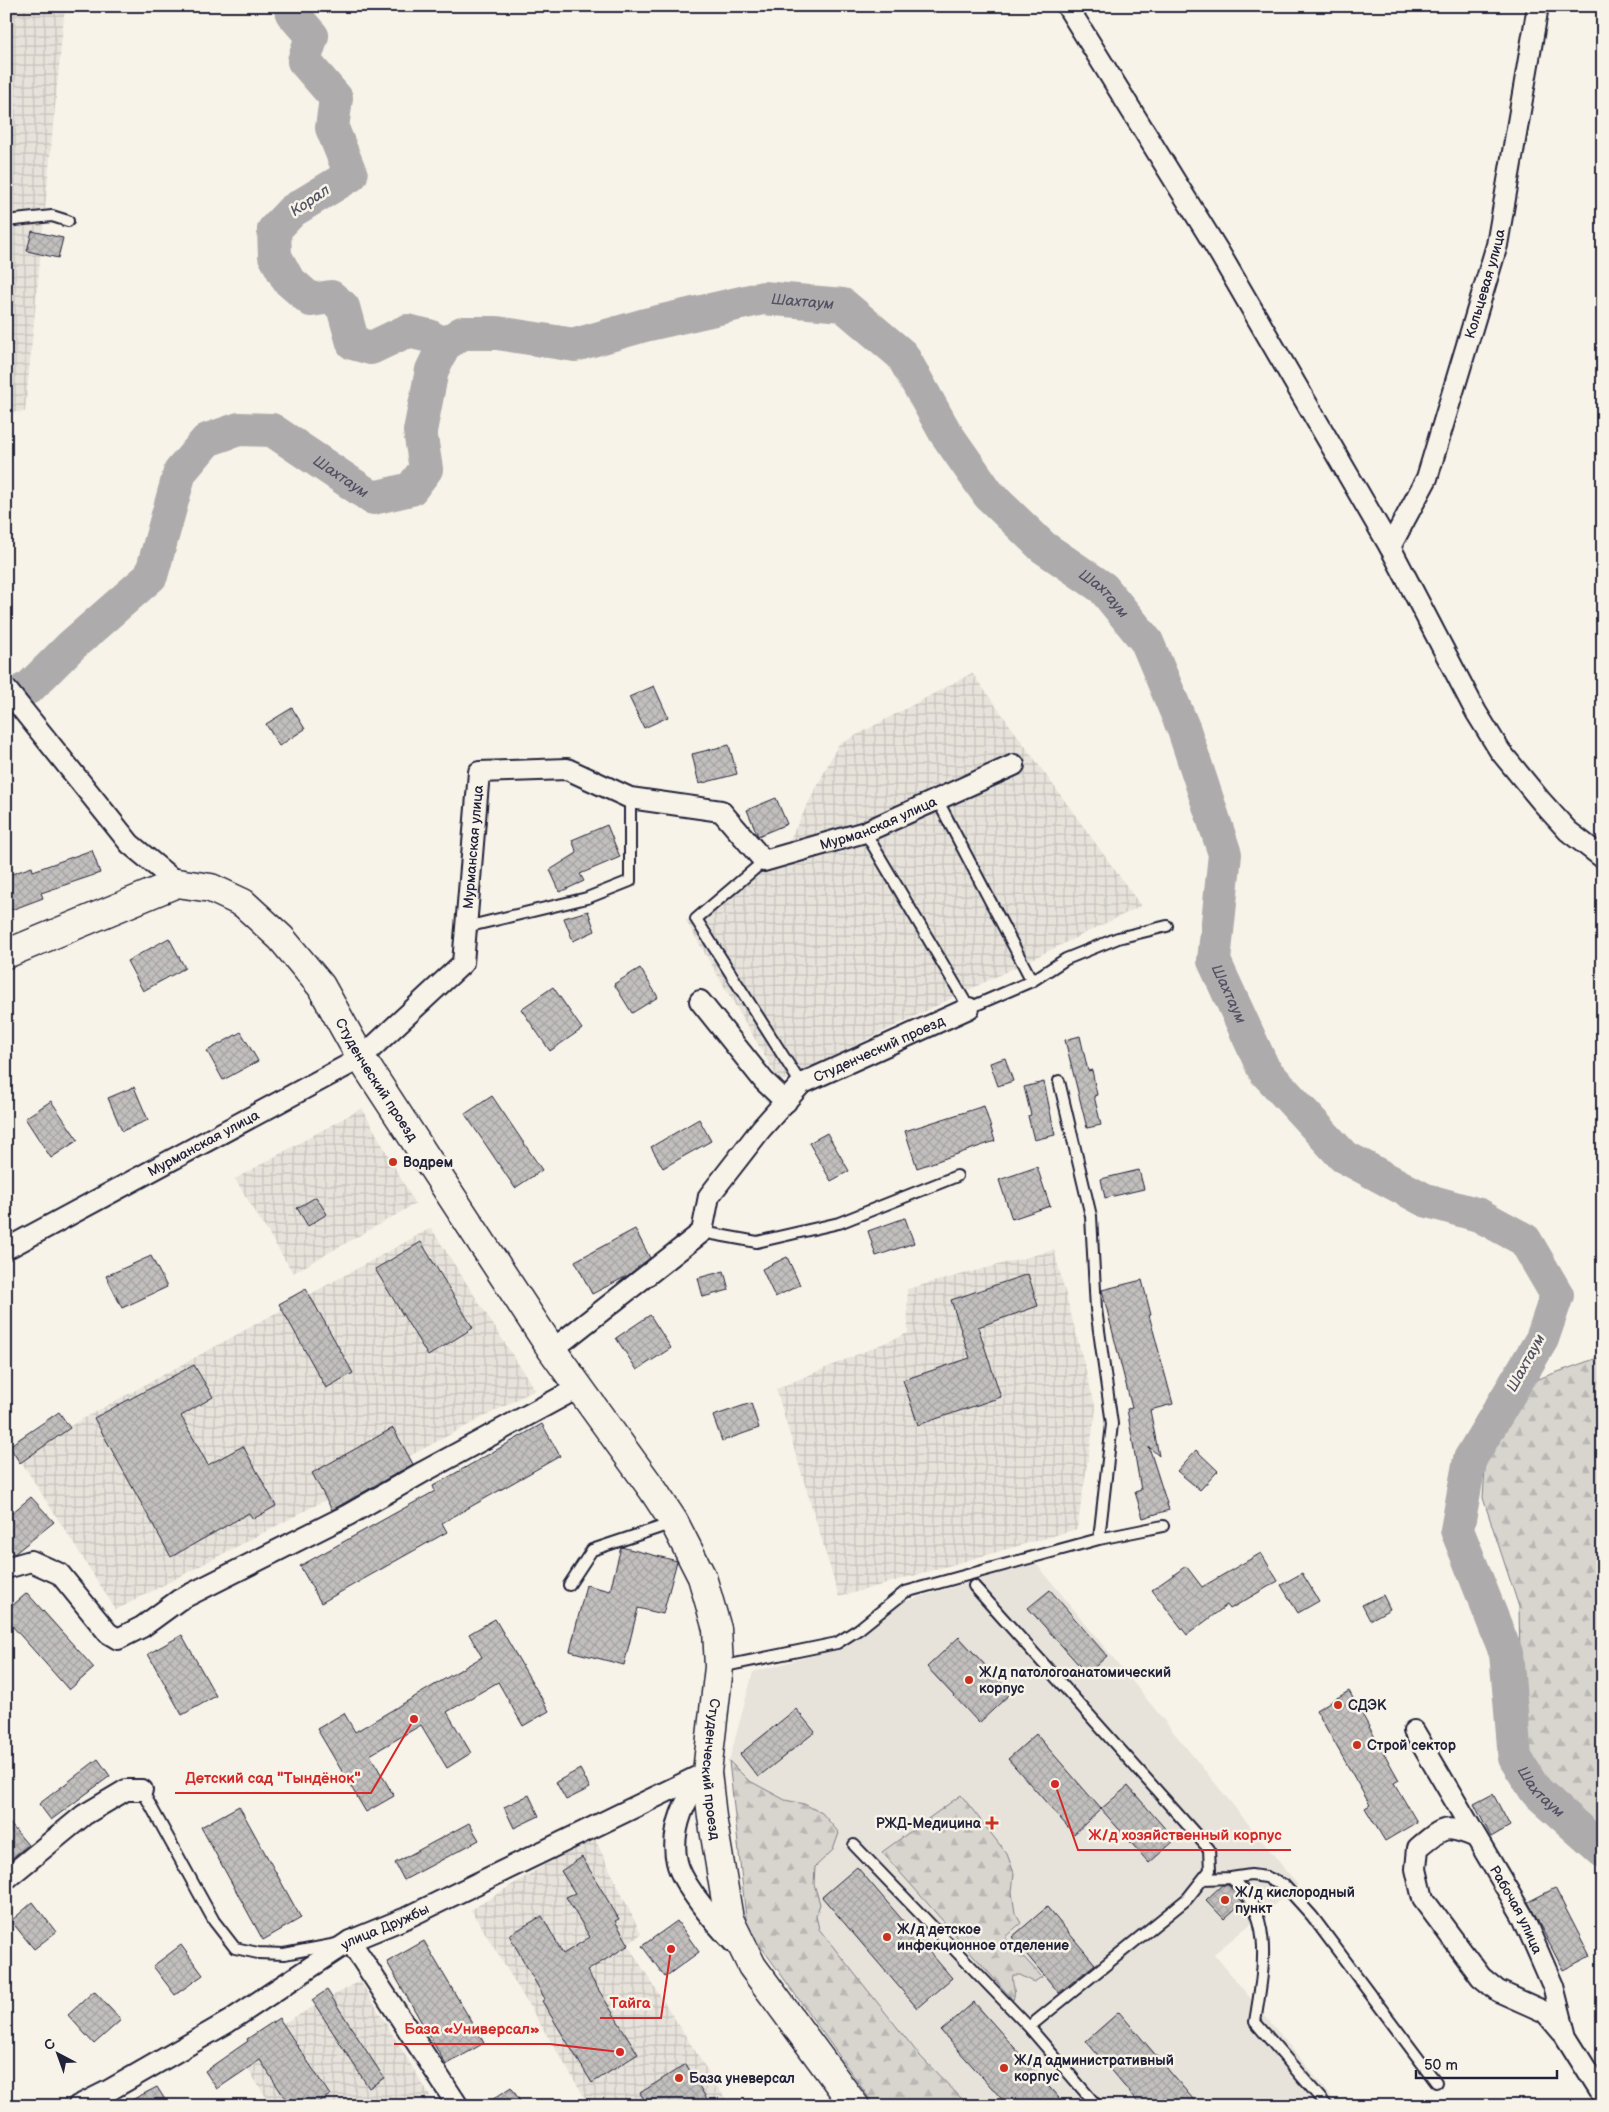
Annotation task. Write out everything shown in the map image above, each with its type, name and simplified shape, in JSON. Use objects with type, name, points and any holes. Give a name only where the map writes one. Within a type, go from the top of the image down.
[{"type":"street","points":[[1067,6],[1220,254],[1390,547],[1476,712],[1500,752],[1540,801],[1568,831],[1603,858]]},
{"type":"street","name":"Кольцевая улица","points":[[1390,547],[1427,478],[1497,245],[1538,6]]},
{"type":"street","points":[[6,689],[130,844],[176,883],[6,954]]},
{"type":"street","name":"Мурманская улица","points":[[6,1249],[361,1058],[462,963],[479,772],[567,769],[630,798],[721,811],[764,861],[865,832],[938,801],[1014,765]]},
{"type":"street","name":"Студенческий проезд","points":[[176,883],[211,888],[243,903],[281,938],[321,986],[361,1058],[552,1350],[674,1522],[702,1577],[717,1629],[719,1667],[707,1772],[712,1817],[729,1919],[752,1966],[855,2106]]},
{"type":"street","points":[[700,1000],[764,1081],[786,1102]]},
{"type":"street","name":"Студенческий проезд","points":[[702,1232],[709,1196],[761,1129],[801,1084],[968,1008]]},
{"type":"street","points":[[552,1350],[702,1232]]},
{"type":"street","points":[[6,1568],[31,1561],[60,1574],[108,1634],[118,1639],[134,1631],[179,1600],[348,1515],[578,1388]]},
{"type":"street","name":"Рабочая улица","points":[[1414,1731],[1522,1915],[1553,1986],[1566,2036],[1603,2096]]},
{"type":"street","points":[[707,1772],[688,1799],[678,1825],[675,1841],[677,1863],[706,1911],[752,1966]]},
{"type":"street","name":"улица Дружбы","points":[[78,2106],[108,2091],[228,2022],[350,1941],[406,1918],[707,1772]]},
{"type":"street","points":[[6,1879],[84,1815],[126,1790],[142,1790]]},
{"type":"street","points":[[1476,1837],[1454,1828],[1438,1831],[1418,1848],[1416,1869],[1423,1899],[1481,1977],[1498,1991],[1545,2012],[1566,2036]]},
{"type":"street","points":[[350,1941],[458,2106]]},
{"type":"lane","points":[[6,220],[52,216],[68,221]]},
{"type":"lane","points":[[466,927],[587,898],[630,881],[630,798]]},
{"type":"lane","points":[[938,801],[1032,981]]},
{"type":"lane","points":[[865,832],[968,1008],[1032,981],[1066,959],[1118,938],[1167,926]]},
{"type":"lane","points":[[764,861],[696,919],[801,1084]]},
{"type":"lane","points":[[1059,1082],[1091,1216],[1096,1309],[1112,1424],[1098,1539]]},
{"type":"lane","points":[[702,1232],[756,1242],[839,1223],[957,1176]]},
{"type":"lane","points":[[569,1585],[592,1550],[674,1522]]},
{"type":"lane","points":[[719,1667],[837,1643],[859,1629],[905,1592],[1098,1539],[1162,1526]]},
{"type":"lane","points":[[974,1586],[1209,1849],[1210,1870],[1187,1900],[1029,2027]]},
{"type":"lane","points":[[142,1790],[214,1921],[235,1948],[258,1953],[284,1954],[350,1941]]},
{"type":"lane","points":[[854,1846],[1029,2027],[1097,2106]]},
{"type":"lane","points":[[1203,1879],[1251,1875],[1266,1877],[1284,1885],[1312,1916],[1436,2082]]},
{"type":"lane","points":[[1232,1878],[1254,1902],[1263,1940],[1264,1971],[1255,2022],[1327,2106]]},
{"type":"shaded area","points":[[6,6],[65,6],[25,412],[6,412]]},
{"type":"shaded area","points":[[972,673],[1141,906],[780,1082],[686,921],[788,843],[838,745]]},
{"type":"shaded area","points":[[362,1108],[415,1204],[293,1273],[235,1179]]},
{"type":"shaded area","points":[[431,1228],[535,1390],[116,1610],[17,1455]]},
{"type":"shaded area","points":[[1054,1250],[1096,1409],[1077,1529],[839,1597],[776,1389],[908,1333],[907,1289]]},
{"type":"shaded area","name":"РЖД-Медицина","points":[[1036,1563],[1298,1885],[1214,1954],[1339,2106],[875,2106],[747,1927],[729,1761],[753,1672],[845,1646],[905,1601]]},
{"type":"shaded area","points":[[593,1835],[641,1934],[628,1945],[730,2106],[590,2106],[471,1910]]},
{"type":"shaded area","points":[[360,1981],[436,2106],[272,2106],[235,2050]]},
{"type":"green space","points":[[1603,1356],[1603,1839],[1551,1789],[1522,1755],[1519,1607],[1483,1498],[1486,1454],[1507,1419],[1535,1380]]},
{"type":"green space","points":[[729,1761],[748,1780],[785,1800],[804,1804],[822,1813],[839,1833],[833,1850],[815,1867],[814,1884],[820,1904],[816,1916],[819,1929],[920,2056],[969,2106],[875,2106],[747,1927]]},
{"type":"green space","points":[[961,1795],[1007,1854],[1014,1873],[1012,1892],[1015,1913],[1021,1923],[1005,1937],[1042,1977],[1034,1982],[1020,1975],[1013,1975],[1013,2000],[882,1852]]},
{"type":"building","points":[[32,231],[63,238],[58,258],[27,251]]},
{"type":"building","points":[[654,686],[668,717],[644,728],[629,697]]},
{"type":"building","points":[[292,708],[305,729],[279,746],[266,724]]},
{"type":"building","points":[[729,745],[737,774],[699,784],[692,754]]},
{"type":"building","points":[[776,798],[787,824],[758,836],[747,810]]},
{"type":"building","points":[[607,825],[620,857],[580,874],[584,881],[560,892],[550,870],[577,853],[572,840]]},
{"type":"building","points":[[92,850],[100,873],[41,893],[43,898],[6,912],[6,876],[32,867],[33,871]]},
{"type":"building","points":[[588,911],[595,931],[573,941],[564,918]]},
{"type":"building","points":[[169,938],[185,968],[143,991],[127,961]]},
{"type":"building","points":[[640,968],[658,997],[632,1013],[614,984]]},
{"type":"building","points":[[553,987],[582,1029],[550,1051],[521,1009]]},
{"type":"building","points":[[241,1032],[258,1061],[223,1080],[207,1051]]},
{"type":"building","points":[[1080,1036],[1088,1071],[1092,1070],[1097,1095],[1094,1096],[1101,1125],[1087,1128],[1065,1040]]},
{"type":"building","points":[[1005,1058],[1013,1081],[998,1086],[990,1063]]},
{"type":"building","points":[[1044,1082],[1055,1135],[1034,1140],[1028,1116],[1031,1115],[1024,1087]]},
{"type":"building","points":[[134,1087],[148,1120],[122,1131],[108,1098]]},
{"type":"building","points":[[492,1096],[542,1170],[515,1188],[465,1114]]},
{"type":"building","points":[[51,1101],[78,1140],[51,1158],[25,1118]]},
{"type":"building","points":[[984,1106],[995,1141],[917,1168],[905,1131]]},
{"type":"building","points":[[699,1119],[711,1141],[663,1168],[651,1147]]},
{"type":"building","points":[[827,1133],[849,1171],[831,1181],[809,1143]]},
{"type":"building","points":[[1037,1167],[1050,1206],[1012,1219],[999,1180]]},
{"type":"building","points":[[1139,1170],[1144,1189],[1105,1198],[1101,1179]]},
{"type":"building","points":[[316,1197],[327,1214],[308,1226],[297,1208]]},
{"type":"building","points":[[905,1218],[914,1243],[876,1256],[868,1231]]},
{"type":"building","points":[[635,1229],[650,1258],[627,1276],[592,1294],[575,1261]]},
{"type":"building","points":[[421,1242],[473,1328],[428,1356],[375,1269]]},
{"type":"building","points":[[151,1256],[167,1287],[122,1308],[106,1276]]},
{"type":"building","points":[[787,1257],[800,1285],[775,1297],[762,1269]]},
{"type":"building","points":[[724,1271],[729,1290],[703,1297],[698,1278]]},
{"type":"building","points":[[1028,1274],[1038,1306],[978,1327],[1001,1397],[918,1425],[903,1380],[970,1358],[951,1300]]},
{"type":"building","points":[[1142,1280],[1151,1315],[1149,1315],[1173,1404],[1150,1410],[1159,1456],[1149,1447],[1169,1510],[1143,1518],[1135,1492],[1141,1490],[1127,1409],[1132,1408],[1102,1290]]},
{"type":"building","points":[[306,1289],[353,1373],[326,1388],[279,1304]]},
{"type":"building","points":[[650,1315],[671,1348],[637,1370],[616,1338]]},
{"type":"building","points":[[194,1365],[213,1397],[181,1416],[208,1465],[243,1446],[276,1506],[253,1519],[249,1513],[171,1557],[94,1418]]},
{"type":"building","points":[[751,1403],[759,1428],[722,1441],[713,1416]]},
{"type":"building","points":[[59,1412],[70,1428],[20,1463],[9,1446]]},
{"type":"building","points":[[542,1424],[560,1456],[442,1523],[447,1532],[321,1603],[300,1566],[435,1491],[433,1486]]},
{"type":"building","points":[[393,1428],[413,1464],[332,1510],[312,1473]]},
{"type":"building","points":[[1196,1450],[1218,1471],[1200,1490],[1177,1471]]},
{"type":"building","points":[[31,1497],[54,1522],[14,1554],[6,1545],[6,1518]]},
{"type":"building","points":[[621,1547],[677,1561],[663,1614],[638,1608],[624,1665],[570,1651],[586,1585],[610,1591]]},
{"type":"building","points":[[1261,1553],[1278,1581],[1230,1609],[1227,1605],[1187,1635],[1152,1590],[1186,1566],[1202,1587]]},
{"type":"building","points":[[1302,1573],[1319,1601],[1298,1613],[1281,1585]]},
{"type":"building","points":[[1050,1590],[1107,1656],[1087,1674],[1028,1608]]},
{"type":"building","points":[[27,1593],[94,1668],[69,1690],[6,1619],[6,1611]]},
{"type":"building","points":[[1383,1595],[1390,1609],[1370,1620],[1362,1605]]},
{"type":"building","points":[[495,1619],[549,1711],[523,1726],[498,1682],[447,1712],[471,1753],[447,1768],[421,1725],[370,1755],[394,1796],[366,1812],[317,1729],[344,1713],[355,1732],[482,1657],[469,1634]]},
{"type":"building","points":[[182,1635],[216,1696],[182,1715],[148,1654]]},
{"type":"building","name":"Ж/д патологоанатомический корпус","points":[[959,1637],[1011,1693],[979,1723],[927,1667]]},
{"type":"building","name":"Строй сектор","points":[[1349,1691],[1399,1780],[1394,1783],[1417,1822],[1385,1841],[1365,1808],[1370,1805],[1316,1710]]},
{"type":"building","points":[[796,1709],[815,1732],[758,1777],[740,1754]]},
{"type":"building","points":[[1036,1734],[1101,1809],[1074,1834],[1008,1759]]},
{"type":"building","points":[[98,1759],[110,1776],[51,1820],[39,1804]]},
{"type":"building","points":[[580,1769],[590,1788],[566,1800],[556,1782]]},
{"type":"building","points":[[1128,1786],[1175,1840],[1149,1863],[1101,1809]]},
{"type":"building","points":[[1493,1794],[1510,1826],[1491,1837],[1474,1804]]},
{"type":"building","points":[[529,1795],[539,1816],[514,1828],[504,1807]]},
{"type":"building","points":[[239,1806],[301,1918],[263,1940],[201,1827]]},
{"type":"building","points":[[6,1819],[28,1845],[6,1863]]},
{"type":"building","points":[[469,1823],[479,1840],[404,1880],[395,1863]]},
{"type":"building","points":[[582,1857],[619,1919],[615,1921],[629,1945],[587,1971],[638,2054],[592,2083],[542,2001],[545,1999],[509,1935],[542,1916],[563,1954],[590,1937],[566,1897],[575,1893],[561,1871]]},
{"type":"building","name":"Ж/д детское инфекционное отделение","points":[[857,1867],[952,1978],[917,2008],[822,1897]]},
{"type":"building","name":"Ж/д кислородный пункт","points":[[1222,1885],[1228,1885],[1243,1902],[1224,1919],[1206,1900]]},
{"type":"building","points":[[1555,1888],[1590,1956],[1563,1970],[1528,1902]]},
{"type":"building","points":[[33,1902],[56,1932],[34,1949],[11,1921]]},
{"type":"building","points":[[1047,1907],[1095,1964],[1059,1993],[1012,1937]]},
{"type":"building","points":[[677,1921],[699,1952],[665,1977],[642,1946]]},
{"type":"building","points":[[424,1941],[484,2043],[446,2065],[387,1962]]},
{"type":"building","points":[[181,1945],[203,1975],[175,1995],[153,1966]]},
{"type":"building","points":[[327,1990],[384,2078],[369,2088],[312,2000]]},
{"type":"building","points":[[94,1991],[121,2020],[94,2044],[68,2015]]},
{"type":"building","name":"Ж/д административный корпус","points":[[974,2002],[1066,2106],[1008,2106],[941,2031]]},
{"type":"building","points":[[1119,2012],[1199,2106],[1141,2106],[1086,2041]]},
{"type":"building","points":[[279,2018],[330,2095],[313,2106],[290,2106],[260,2060],[217,2089],[205,2071],[248,2041],[247,2039]]},
{"type":"building","name":"База уневерсал","points":[[686,2064],[711,2106],[648,2106],[640,2093]]},
{"type":"building","points":[[157,2087],[169,2106],[120,2106]]},
{"type":"building","points":[[511,2087],[523,2106],[483,2106]]},
{"type":"waterway","name":"Корал","points":[[290,6],[292,13],[312,36],[304,61],[336,98],[332,128],[351,175],[292,211],[274,230],[275,256],[288,280],[311,300],[331,297],[343,307],[353,343],[371,348],[407,331],[429,336],[444,345]]},
{"type":"waterway","name":"Шахтаум","points":[[6,699],[30,687],[71,646],[151,576],[180,472],[207,440],[239,429],[272,430],[373,498],[411,489],[426,469],[420,431],[432,370],[444,345],[462,333],[497,333],[575,345],[645,325],[763,298],[843,305],[902,355],[945,432],[989,495],[1043,547],[1103,588],[1147,642],[1184,730],[1225,854],[1214,961],[1264,1070],[1343,1156],[1425,1200],[1479,1215],[1525,1240],[1557,1295],[1542,1339],[1470,1459],[1457,1530],[1506,1653],[1515,1758],[1536,1791],[1603,1851]]},
{"type":"place","name":"Водрем","points":[[393,1162]]},
{"type":"place","name":"Ж/д патологоанатомический корпус","points":[[969,1680]]},
{"type":"place","name":"СДЭК","points":[[1338,1705]]},
{"type":"place","name":"Детский сад \"Тындёнок\"","points":[[414,1719]]},
{"type":"place","name":"Строй сектор","points":[[1357,1745]]},
{"type":"place","name":"Ж/д хозяйственный корпус","points":[[1055,1784]]},
{"type":"place","name":"РЖД-Медицина","points":[[992,1823]]},
{"type":"place","name":"Ж/д кислородный пункт","points":[[1225,1900]]},
{"type":"place","name":"Ж/д детское инфекционное отделение","points":[[887,1937]]},
{"type":"place","name":"Тайга","points":[[671,1949]]},
{"type":"place","name":"База «Универсал»","points":[[620,2052]]},
{"type":"place","name":"Ж/д административный корпус","points":[[1004,2068]]},
{"type":"place","name":"База уневерсал","points":[[679,2078]]}]
